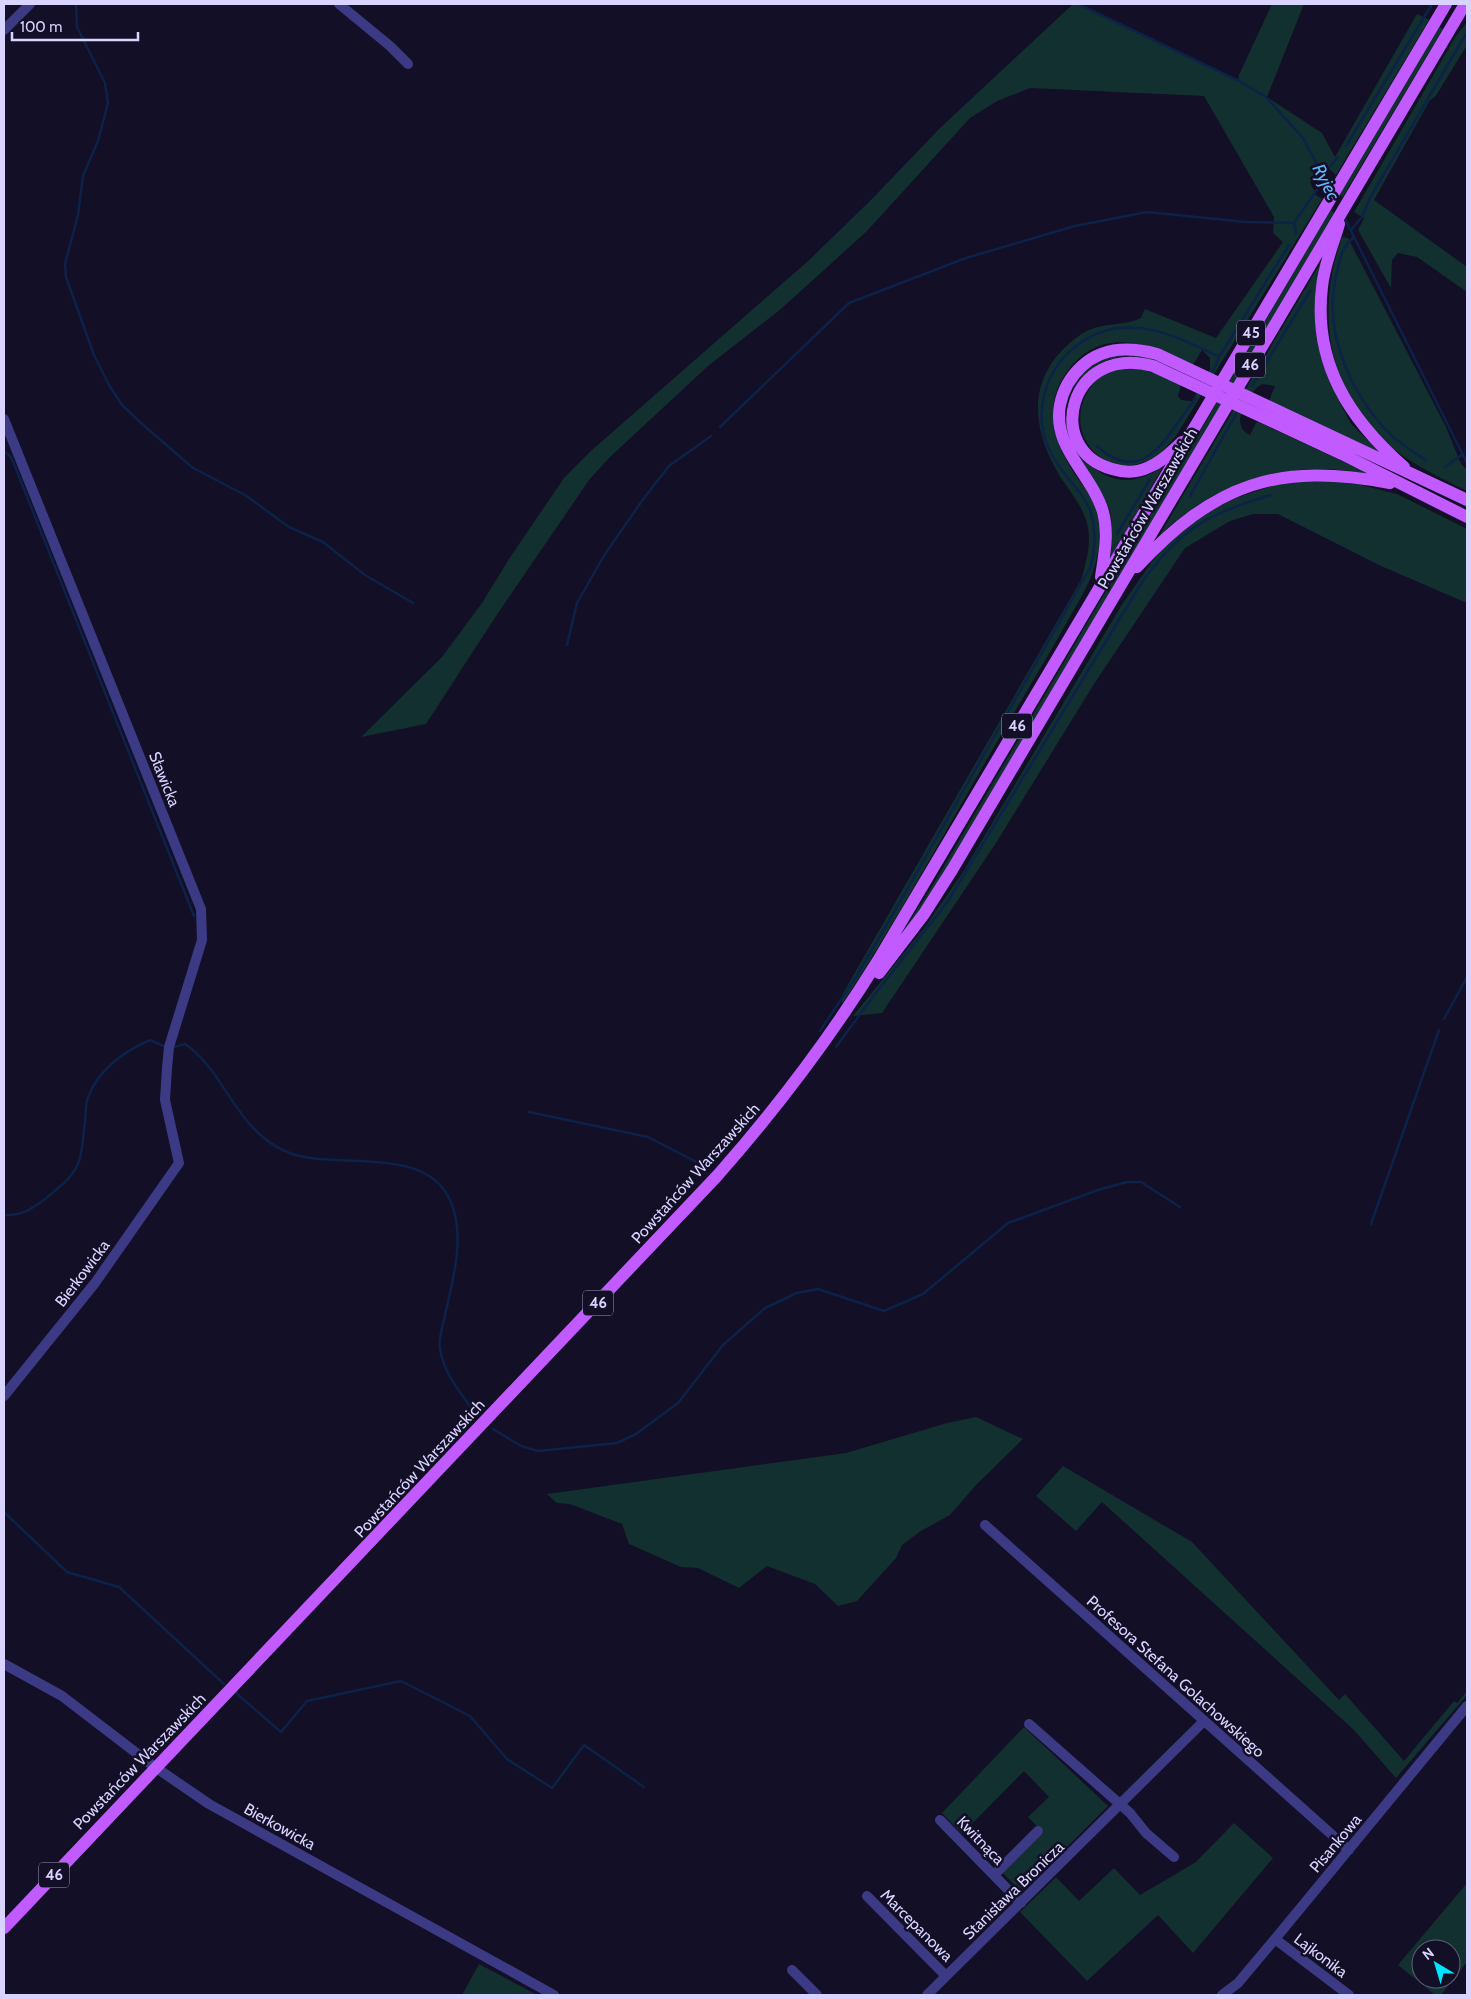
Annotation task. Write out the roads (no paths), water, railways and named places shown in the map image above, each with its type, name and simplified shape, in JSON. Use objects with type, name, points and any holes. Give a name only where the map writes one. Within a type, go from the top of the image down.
[{"type":"main road","name":"Powstańców Warszawskich","points":[[842,1018],[880,959],[1100,584],[1192,434],[1446,4]]},
{"type":"main road","points":[[1410,472],[1381,447],[1354,415],[1336,382],[1327,355],[1321,310],[1322,286],[1338,221],[1345,204],[1464,4]]},
{"type":"main road","name":"Powstańców Warszawskich","points":[[4,1928],[717,1176],[788,1093],[842,1018],[924,914],[1338,221]]},
{"type":"main road","points":[[1100,584],[1106,543],[1103,512],[1091,487],[1066,447],[1059,424],[1061,402],[1069,380],[1085,363],[1095,356],[1110,350],[1128,348],[1158,354],[1201,382]]},
{"type":"main road","points":[[1192,434],[1150,467],[1121,472],[1104,466],[1084,450],[1074,428],[1074,407],[1080,389],[1091,376],[1110,365],[1137,363],[1153,366],[1201,382],[1384,463],[1410,472],[1467,500]]},
{"type":"main road","points":[[1249,404],[1402,485],[1467,517]]},
{"type":"main road","points":[[1120,585],[1182,522],[1212,502],[1250,485],[1285,477],[1323,474],[1346,475],[1402,485]]},
{"type":"street","points":[[4,30],[30,4]]},
{"type":"street","points":[[339,4],[390,46],[408,64]]},
{"type":"street","name":"Sławicka","points":[[4,419],[201,909],[202,940],[170,1047],[164,1089],[179,1163]]},
{"type":"street","name":"Bierkowicka","points":[[4,1396],[96,1283],[179,1163]]},
{"type":"street","name":"Profesora Stefana Golachowskiego","points":[[985,1525],[1348,1850]]},
{"type":"street","name":"Bierkowicka","points":[[4,1664],[62,1696],[156,1768],[209,1804],[554,1995]]},
{"type":"street","name":"Pisankowa","points":[[1222,1995],[1233,1992],[1467,1706]]},
{"type":"street","name":"Stanisława Bronicza","points":[[927,1995],[1204,1722]]},
{"type":"street","points":[[1029,1724],[1120,1805],[1174,1857]]},
{"type":"street","name":"Kwitnąca","points":[[940,1820],[1021,1903]]},
{"type":"street","points":[[994,1875],[1038,1831]]},
{"type":"street","name":"Marcepanowa","points":[[867,1896],[946,1976]]},
{"type":"street","name":"Lajkonika","points":[[1275,1939],[1349,1995]]},
{"type":"street","points":[[792,1970],[818,1995]]},
{"type":"waterway","points":[[76,4],[77,27],[105,83],[108,103],[98,141],[83,176],[78,215],[65,264],[66,277],[94,355],[109,385],[122,405],[193,468],[245,495],[289,527],[323,542],[365,575],[413,603]]},
{"type":"waterway","name":"Ryjec","points":[[1078,4],[1239,81],[1266,97],[1303,138],[1330,190]]},
{"type":"waterway","points":[[1346,146],[1432,4]]},
{"type":"waterway","points":[[1351,230],[1362,217],[1370,198],[1467,32]]},
{"type":"waterway","points":[[1323,175],[1338,157]]},
{"type":"waterway","points":[[720,427],[849,303],[966,258],[1075,226],[1147,212],[1246,222],[1294,223],[1325,178]]},
{"type":"waterway","name":"Ryjec","points":[[1344,217],[1467,463]]},
{"type":"waterway","points":[[1294,223],[1296,233]]},
{"type":"waterway","points":[[1354,237],[1349,241],[1341,255],[1333,297],[1333,318],[1343,359],[1361,397],[1386,430],[1395,439],[1426,460]]},
{"type":"waterway","points":[[1213,371],[1219,357],[1289,245]]},
{"type":"waterway","points":[[1252,386],[1310,291]]},
{"type":"waterway","points":[[820,1031],[856,977],[905,893],[1091,566],[1094,540],[1094,526],[1091,513],[1084,498],[1053,457],[1042,425],[1042,408],[1050,378],[1070,351],[1083,341],[1100,332],[1117,328],[1151,330],[1169,335],[1219,357]]},
{"type":"waterway","points":[[1097,446],[1114,458],[1129,462],[1143,459],[1155,451],[1166,439],[1196,398]]},
{"type":"waterway","points":[[1190,496],[1236,414]]},
{"type":"waterway","points":[[567,645],[577,603],[605,554],[669,466],[711,436]]},
{"type":"waterway","points":[[4,451],[11,457],[16,469],[194,916]]},
{"type":"waterway","points":[[1445,467],[1462,455]]},
{"type":"waterway","points":[[1117,534],[1150,479]]},
{"type":"waterway","points":[[836,1047],[948,901],[1142,582],[1156,564],[1169,549],[1198,525],[1230,509],[1271,495]]},
{"type":"waterway","points":[[1444,1019],[1467,977]]},
{"type":"waterway","points":[[1371,1224],[1439,1030]]},
{"type":"waterway","points":[[4,1215],[21,1213],[36,1206],[73,1173],[80,1158],[82,1148],[86,1104],[94,1085],[107,1069],[131,1049],[150,1040],[166,1047]]},
{"type":"waterway","points":[[174,1047],[185,1044],[199,1056],[255,1130],[269,1142],[287,1152],[329,1160],[400,1165],[420,1171],[438,1182],[450,1200],[455,1213],[458,1242],[454,1272],[440,1336],[440,1349],[449,1375],[476,1414]]},
{"type":"waterway","points":[[529,1112],[648,1137],[708,1168]]},
{"type":"waterway","points":[[493,1429],[521,1446],[538,1451],[617,1443],[636,1434],[678,1403],[723,1345],[765,1308],[797,1293],[818,1289],[884,1311],[923,1294],[1008,1223],[1098,1190],[1127,1182],[1141,1182],[1180,1207]]},
{"type":"waterway","points":[[4,1512],[67,1572],[119,1587],[224,1684]]},
{"type":"waterway","points":[[236,1693],[281,1732],[307,1701],[401,1681],[470,1716],[507,1759],[552,1788],[584,1745],[644,1787]]}]
